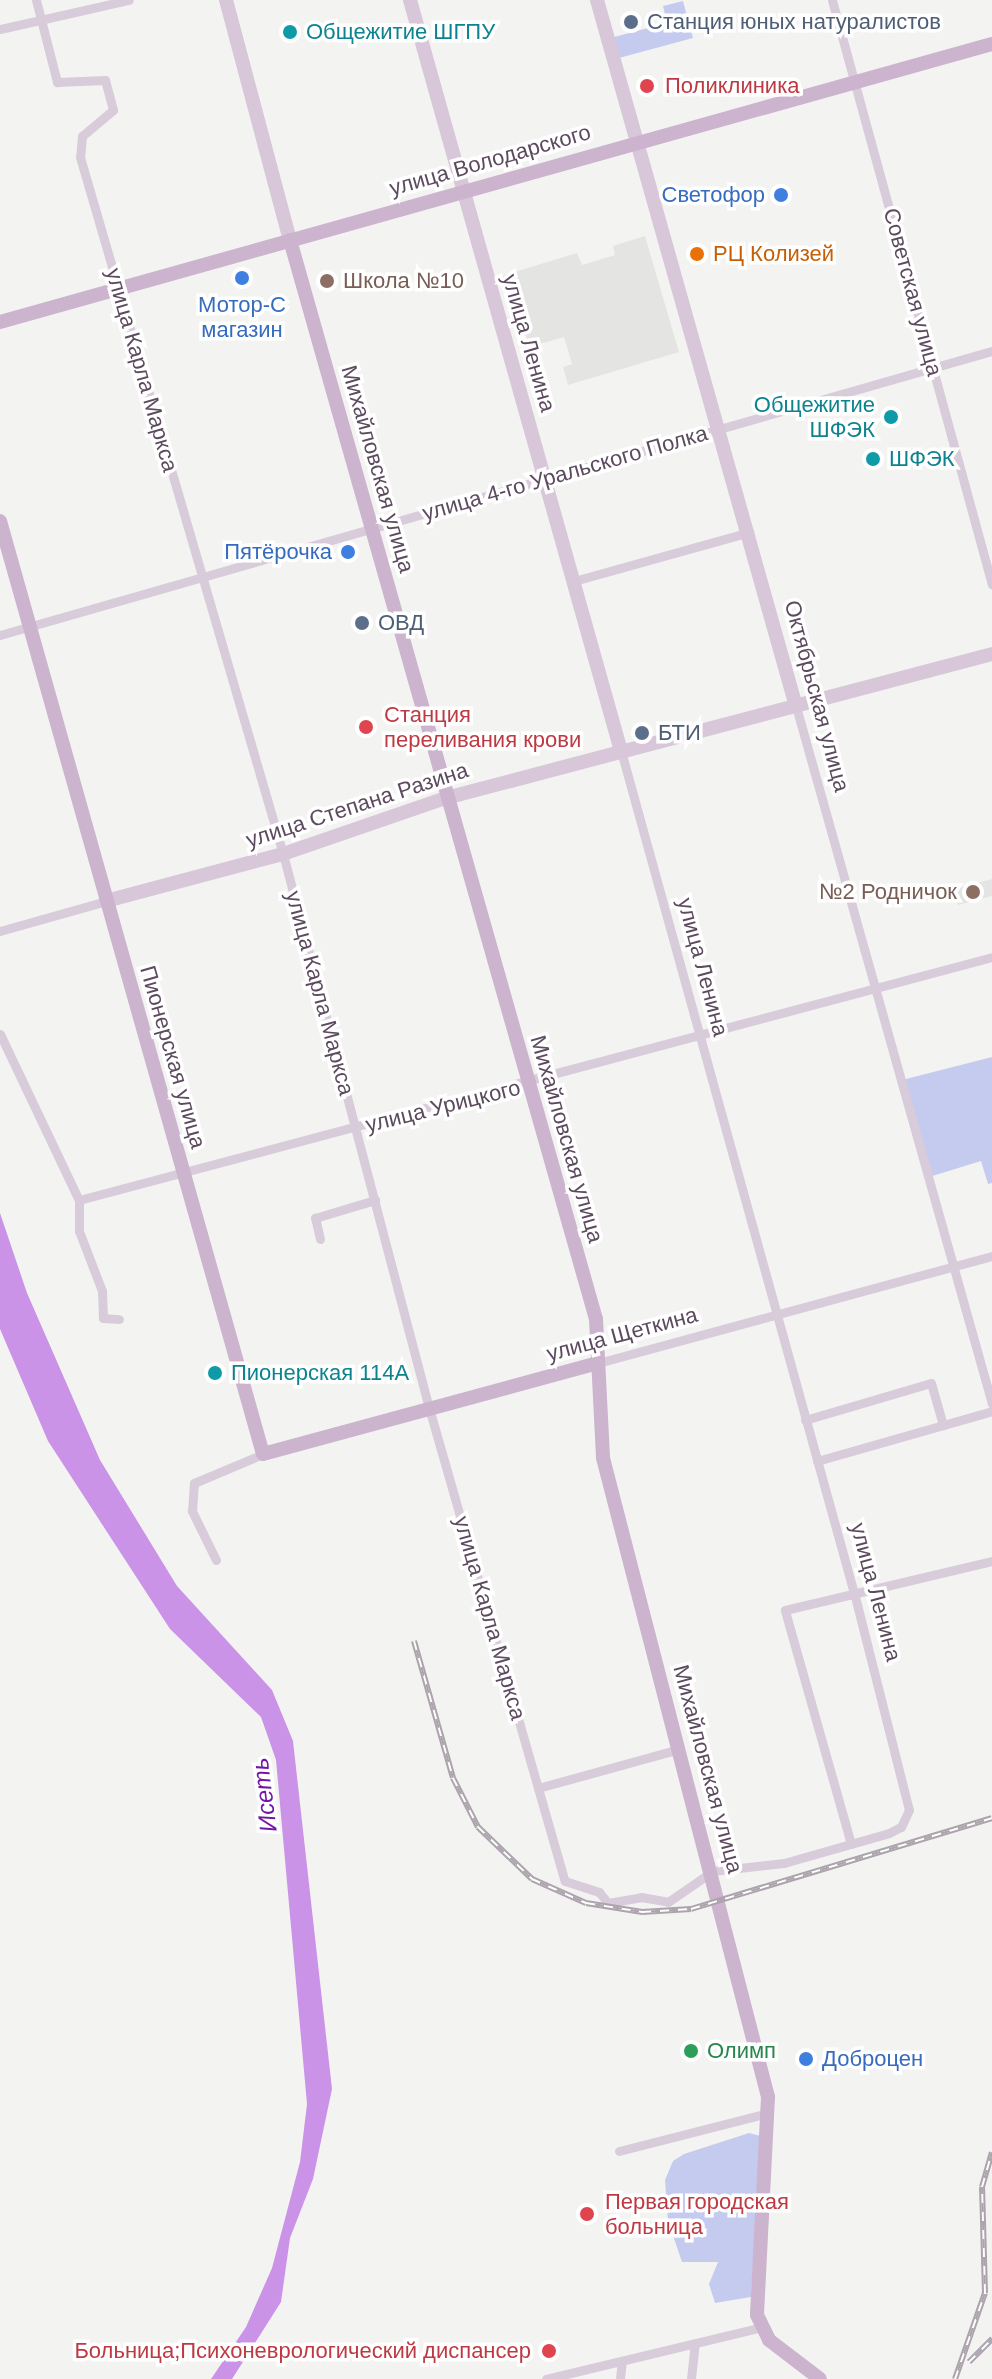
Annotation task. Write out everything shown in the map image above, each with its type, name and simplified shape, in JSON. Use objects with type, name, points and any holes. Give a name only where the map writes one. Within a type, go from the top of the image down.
[{"type":"main road","name":"улица Володарского","points":[[0,322],[992,44]]},
{"type":"main road","name":"Михайловская улица","points":[[290,240],[596,1319],[598,1437],[760,2053],[768,2113],[757,2305],[762,2327]]},
{"type":"main road","name":"Пионерская улица","points":[[0,521],[263,1454]]},
{"type":"main road","name":"улица Щеткина","points":[[263,1454],[598,1363]]},
{"type":"main road","points":[[762,2327],[779,2349],[820,2379]]},
{"type":"street","points":[[36,0],[42,21]]},
{"type":"street","points":[[0,29],[129,0]]},
{"type":"street","name":"Михайловская улица","points":[[226,0],[290,240]]},
{"type":"street","name":"улица Ленина","points":[[410,0],[855,1597],[909,1810],[901,1827],[851,1844],[784,1863],[713,1871]]},
{"type":"street","name":"Октябрьская улица","points":[[597,0],[720,428],[992,1404]]},
{"type":"street","name":"Советская улица","points":[[832,0],[992,585]]},
{"type":"street","name":"улица Карла Маркса","points":[[42,21],[57,82],[105,80],[113,110],[82,136],[80,157],[283,854],[429,1408],[565,1881],[599,1892],[608,1903],[641,1897],[668,1902],[713,1871]]},
{"type":"street","name":"улица 4-го Уральского Полка","points":[[0,635],[992,351]]},
{"type":"street","points":[[574,581],[749,532]]},
{"type":"street","name":"улица Степана Разина","points":[[106,901],[283,854],[446,798],[795,703],[992,654]]},
{"type":"street","points":[[0,931],[106,901]]},
{"type":"street","name":"улица Урицкого","points":[[79,1200],[528,1084],[992,957]]},
{"type":"street","points":[[0,1034],[79,1200],[79,1231],[102,1291],[103,1318],[119,1319]]},
{"type":"street","points":[[320,1239],[315,1218],[375,1200]]},
{"type":"street","name":"улица Щеткина","points":[[598,1363],[992,1256]]},
{"type":"street","points":[[805,1420],[931,1383],[943,1425]]},
{"type":"street","points":[[817,1461],[992,1411]]},
{"type":"street","points":[[216,1560],[192,1511],[194,1483],[263,1454]]},
{"type":"street","points":[[851,1844],[785,1610],[834,1595],[855,1597],[992,1561]]},
{"type":"street","points":[[538,1788],[680,1749]]},
{"type":"street","points":[[619,2151],[768,2113]]},
{"type":"street","points":[[546,2379],[762,2327]]},
{"type":"street","points":[[691,2379],[695,2343]]},
{"type":"street","points":[[620,2379],[622,2361]]},
{"type":"shaded area","points":[[683,1],[693,38],[619,58],[614,37],[667,23],[663,6]]},
{"type":"shaded area","points":[[645,236],[679,352],[568,385],[563,367],[572,364],[564,337],[522,349],[501,276],[577,253],[582,265],[615,255],[613,246]]},
{"type":"shaded area","name":"№2 Родничок","points":[[992,879],[992,896],[958,905],[953,889]]},
{"type":"shaded area","points":[[992,1057],[992,1183],[988,1184],[981,1161],[929,1177],[902,1080]]},
{"type":"shaded area","points":[[0,1213],[27,1293],[100,1460],[177,1586],[272,1690],[293,1741],[332,2089],[313,2179],[290,2238],[281,2302],[232,2379],[211,2379],[246,2327],[272,2268],[300,2162],[307,2104],[276,1760],[261,1717],[170,1629],[48,1441],[0,1329]]},
{"type":"shaded area","points":[[749,2133],[761,2136],[751,2297],[715,2303],[709,2284],[718,2262],[682,2262],[668,2221],[665,2180],[673,2161],[684,2154]]},
{"type":"railway","points":[[414,1641],[453,1778],[478,1827],[532,1879],[586,1903],[642,1912],[691,1909],[992,1818]]},
{"type":"railway","points":[[955,2379],[985,2293],[982,2187],[992,2152]]},
{"type":"railway","points":[[969,2362],[992,2339]]},
{"type":"place","name":"Станция юных натуралистов","points":[[631,22]]},
{"type":"place","name":"Общежитие ШГПУ","points":[[290,32]]},
{"type":"place","name":"Поликлиника","points":[[647,86]]},
{"type":"place","name":"Светофор","points":[[781,195]]},
{"type":"place","name":"РЦ Колизей","points":[[697,254]]},
{"type":"place","name":"Мотор-С магазин","points":[[242,278]]},
{"type":"place","name":"Школа №10","points":[[327,281]]},
{"type":"place","name":"Общежитие ШФЭК","points":[[891,417]]},
{"type":"place","name":"ШФЭК","points":[[873,459]]},
{"type":"place","name":"Пятёрочка","points":[[348,552]]},
{"type":"place","name":"ОВД","points":[[362,623]]},
{"type":"place","name":"Станция переливания крови","points":[[366,727]]},
{"type":"place","name":"БТИ","points":[[642,733]]},
{"type":"place","name":"№2 Родничок","points":[[973,892]]},
{"type":"place","name":"Пионерская 114А","points":[[215,1373]]},
{"type":"place","name":"Олимп","points":[[691,2051]]},
{"type":"place","name":"Доброцен","points":[[806,2059]]},
{"type":"place","name":"Первая городская больница","points":[[587,2214]]},
{"type":"place","name":"Больница;Психоневрологический диспансер","points":[[549,2351]]},
{"type":"water label","name":"Исеть","points":[[264,1795]]}]
